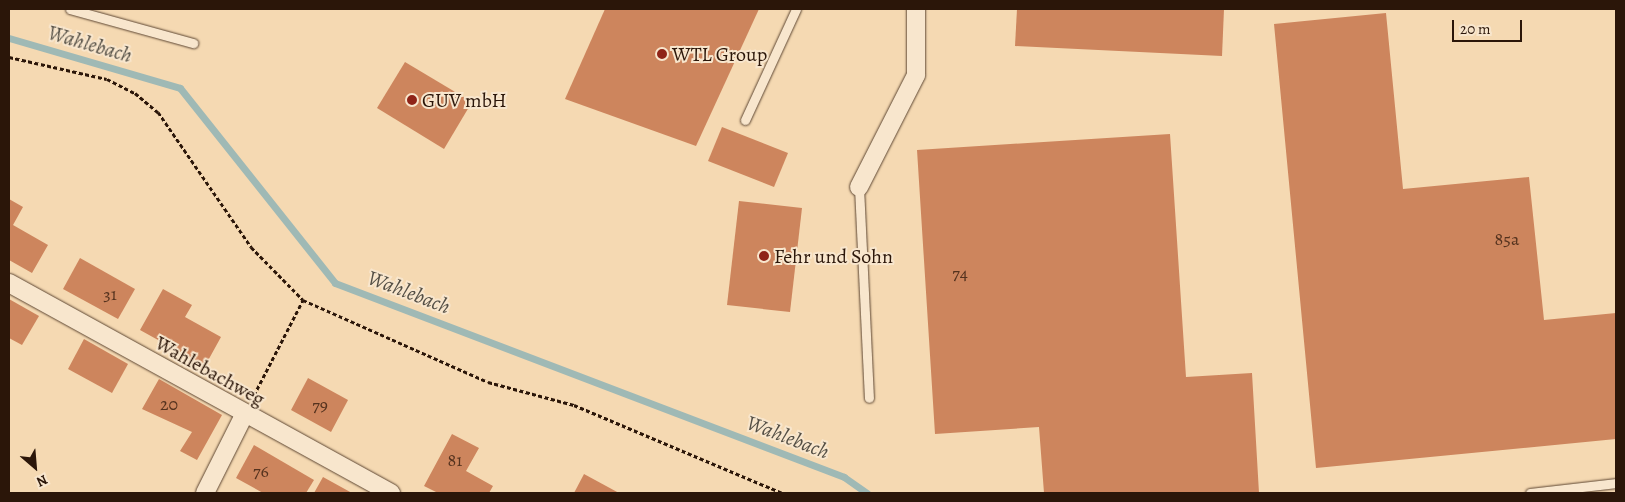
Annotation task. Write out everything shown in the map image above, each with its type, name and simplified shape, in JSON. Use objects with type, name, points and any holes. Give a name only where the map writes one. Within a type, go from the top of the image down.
[{"type":"street","points":[[859,186],[916,75],[916,9]]},
{"type":"street","name":"Wahlebachweg","points":[[9,283],[244,415],[392,493]]},
{"type":"street","points":[[205,493],[244,415]]},
{"type":"lane","points":[[70,9],[193,43]]},
{"type":"lane","points":[[745,120],[796,9]]},
{"type":"lane","points":[[859,186],[869,398]]},
{"type":"lane","points":[[1530,493],[1616,483]]},
{"type":"path","points":[[9,57],[106,79],[135,93],[158,112],[251,247],[303,300],[488,382],[574,405],[782,493]]},
{"type":"path","points":[[244,415],[303,300]]},
{"type":"building","name":"WTL Group","points":[[605,9],[759,9],[696,146],[565,99]]},
{"type":"building","points":[[1017,9],[1224,9],[1222,56],[1015,46]]},
{"type":"building","points":[[1386,13],[1403,189],[1529,177],[1544,320],[1616,313],[1616,439],[1316,468],[1274,24]]},
{"type":"building","points":[[405,62],[472,102],[444,149],[377,108]]},
{"type":"building","name":"Fehr und Sohn","points":[[722,127],[788,153],[774,187],[708,161]]},
{"type":"building","points":[[1170,134],[1186,377],[1252,373],[1259,493],[1044,493],[1039,427],[935,434],[917,150]]},
{"type":"building","points":[[9,199],[23,207],[13,225],[48,245],[32,273],[9,260]]},
{"type":"building","name":"Fehr und Sohn","points":[[739,201],[802,208],[790,312],[727,305]]},
{"type":"building","points":[[80,258],[135,289],[118,319],[63,289]]},
{"type":"building","points":[[163,289],[192,305],[185,317],[221,337],[205,366],[140,330]]},
{"type":"building","points":[[9,299],[39,316],[22,345],[9,338]]},
{"type":"building","points":[[84,339],[128,364],[112,393],[68,369]]},
{"type":"building","points":[[308,378],[348,400],[331,432],[291,410]]},
{"type":"building","points":[[159,379],[222,415],[197,460],[180,451],[192,432],[142,409]]},
{"type":"building","points":[[452,434],[479,448],[466,471],[493,486],[489,493],[438,493],[424,486]]},
{"type":"building","points":[[254,445],[314,480],[306,493],[263,493],[236,478]]},
{"type":"building","points":[[584,474],[619,493],[574,493]]},
{"type":"building","points":[[323,477],[352,493],[314,493]]},
{"type":"waterway","name":"Wahlebach","points":[[9,38],[180,88],[335,283],[844,477],[867,493]]},
{"type":"place","name":"WTL Group","points":[[662,54]]},
{"type":"place","name":"GUV mbH","points":[[412,100]]},
{"type":"place","name":"Fehr und Sohn","points":[[764,256]]}]
